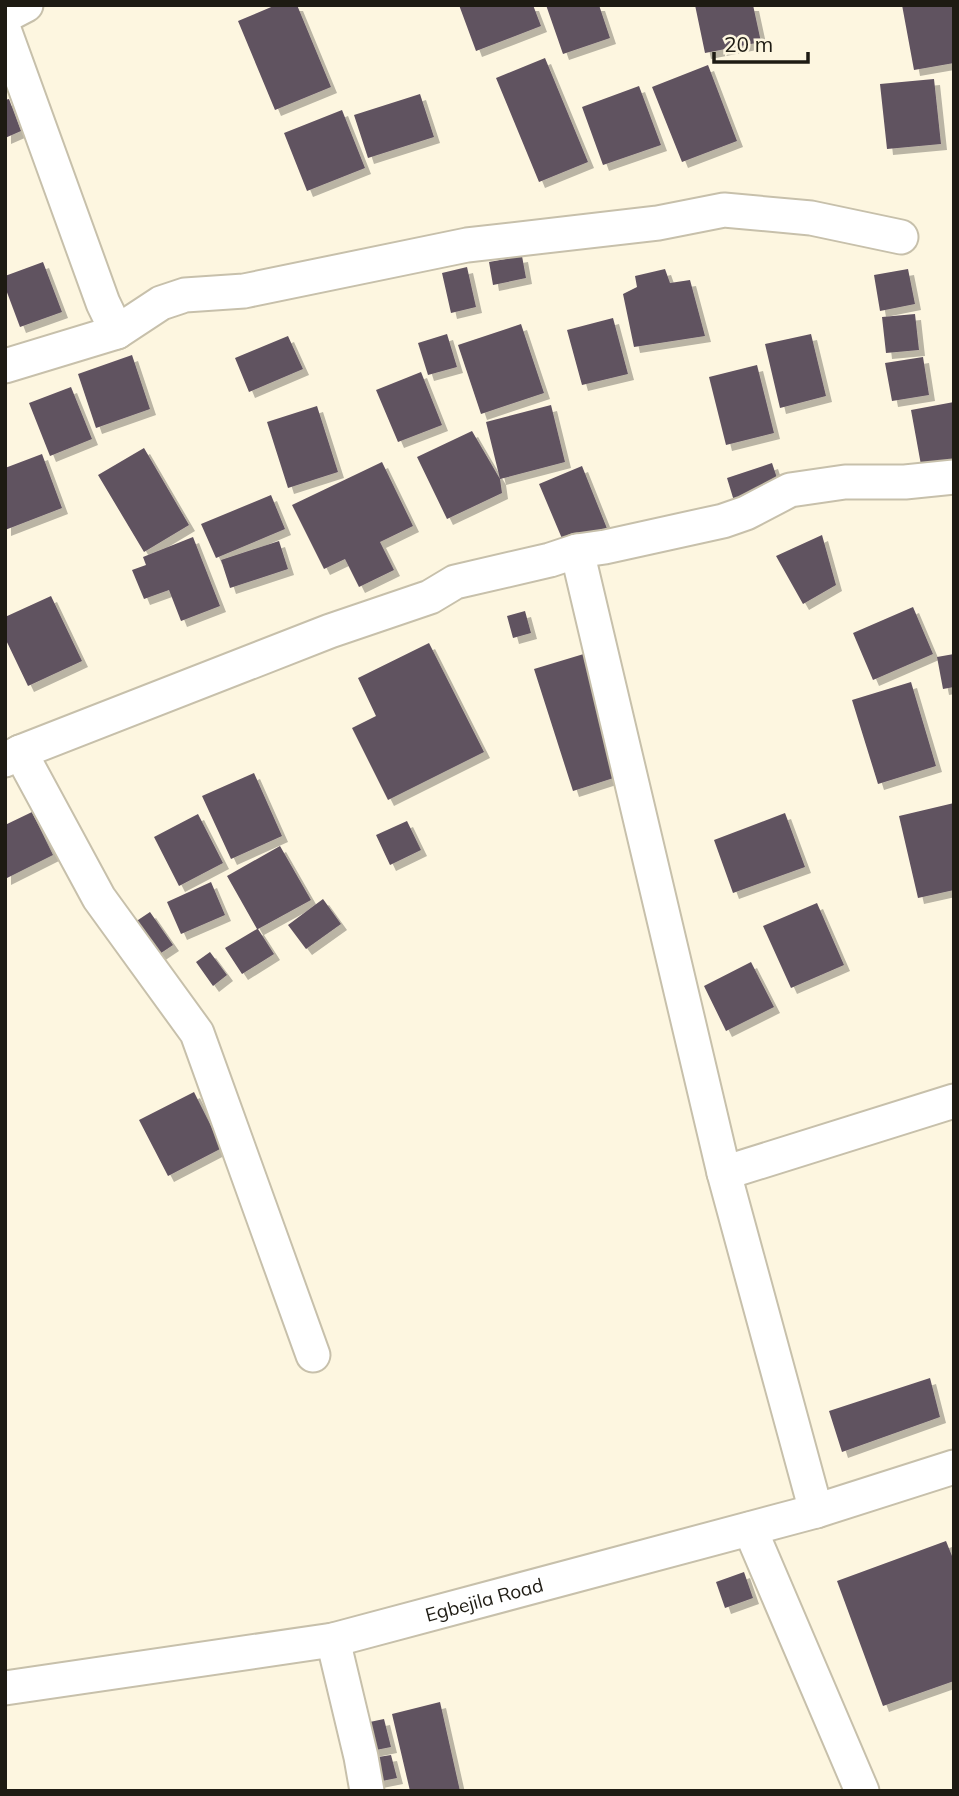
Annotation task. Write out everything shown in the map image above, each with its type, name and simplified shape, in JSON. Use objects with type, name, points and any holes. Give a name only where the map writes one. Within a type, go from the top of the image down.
[{"type":"street","points":[[5,16],[26,5]]},
{"type":"street","points":[[5,32],[103,303],[117,332]]},
{"type":"street","points":[[5,366],[117,332],[161,303],[185,295],[244,291],[467,245],[658,223],[724,210],[811,218],[901,237]]},
{"type":"street","points":[[313,1355],[197,1033],[99,898],[13,756],[330,631],[430,597],[456,582],[577,551],[723,521],[746,513],[790,490],[845,482],[905,482],[954,477]]},
{"type":"street","points":[[577,551],[724,1173],[816,1511]]},
{"type":"street","points":[[724,1173],[954,1101]]},
{"type":"street","name":"Egbejila Road","points":[[5,1688],[333,1640],[816,1511],[954,1466]]},
{"type":"street","points":[[750,1529],[862,1791]]},
{"type":"street","points":[[333,1640],[367,1791]]},
{"type":"building","points":[[276,5],[297,5],[331,87],[275,110],[238,21]]},
{"type":"building","points":[[459,5],[533,5],[541,26],[476,51]]},
{"type":"building","points":[[546,5],[599,5],[610,38],[563,54]]},
{"type":"building","points":[[695,5],[753,5],[761,42],[705,53]]},
{"type":"building","points":[[902,5],[954,5],[954,63],[914,70]]},
{"type":"building","points":[[545,58],[588,162],[539,182],[496,78]]},
{"type":"building","points":[[708,65],[737,141],[682,162],[652,87]]},
{"type":"building","points":[[934,79],[941,144],[887,149],[880,84]]},
{"type":"building","points":[[639,86],[661,145],[603,165],[582,107]]},
{"type":"building","points":[[420,94],[434,137],[368,158],[354,115]]},
{"type":"building","points":[[9,99],[21,131],[5,138],[5,100]]},
{"type":"building","points":[[342,110],[365,168],[307,191],[284,133]]},
{"type":"building","points":[[522,256],[526,278],[493,285],[489,262]]},
{"type":"building","points":[[43,262],[62,312],[20,327],[5,287],[5,276]]},
{"type":"building","points":[[467,267],[476,307],[451,313],[442,273]]},
{"type":"building","points":[[665,269],[670,283],[690,280],[705,336],[634,347],[623,294],[637,287],[635,276]]},
{"type":"building","points":[[908,269],[915,304],[880,311],[874,275]]},
{"type":"building","points":[[915,314],[919,350],[886,353],[882,317]]},
{"type":"building","points":[[613,318],[628,374],[582,385],[567,330]]},
{"type":"building","points":[[521,324],[544,393],[481,414],[458,345]]},
{"type":"building","points":[[447,334],[457,367],[428,375],[418,343]]},
{"type":"building","points":[[811,334],[826,396],[780,408],[765,344]]},
{"type":"building","points":[[288,336],[303,369],[249,392],[235,358]]},
{"type":"building","points":[[132,355],[150,409],[96,428],[78,374]]},
{"type":"building","points":[[923,357],[929,395],[892,401],[885,363]]},
{"type":"building","points":[[757,365],[774,433],[726,445],[709,377]]},
{"type":"building","points":[[421,372],[442,425],[398,442],[376,390]]},
{"type":"building","points":[[71,387],[92,439],[50,456],[29,403]]},
{"type":"building","points":[[954,402],[954,460],[921,465],[911,410]]},
{"type":"building","points":[[551,405],[565,462],[500,479],[486,422]]},
{"type":"building","points":[[317,406],[338,472],[288,488],[267,422]]},
{"type":"building","points":[[472,431],[500,479],[502,493],[447,519],[417,457]]},
{"type":"building","points":[[144,448],[189,525],[144,552],[98,475]]},
{"type":"building","points":[[42,454],[62,508],[5,530],[5,468]]},
{"type":"building","points":[[382,462],[413,526],[380,542],[394,570],[359,587],[345,559],[324,569],[292,505]]},
{"type":"building","points":[[772,463],[780,487],[734,501],[727,478]]},
{"type":"building","points":[[582,466],[608,531],[566,548],[539,484]]},
{"type":"building","points":[[271,495],[285,529],[216,558],[201,524]]},
{"type":"building","points":[[822,535],[836,585],[803,604],[776,556]]},
{"type":"building","points":[[193,537],[220,606],[181,621],[169,590],[144,599],[132,570],[146,565],[143,557]]},
{"type":"building","points":[[279,541],[288,569],[230,588],[221,560]]},
{"type":"building","points":[[51,596],[82,661],[28,686],[5,638],[5,617]]},
{"type":"building","points":[[913,607],[933,654],[873,680],[853,633]]},
{"type":"building","points":[[525,611],[531,633],[513,638],[507,616]]},
{"type":"building","points":[[429,643],[484,752],[388,800],[352,728],[376,716],[358,678]]},
{"type":"building","points":[[587,653],[626,774],[573,791],[534,669]]},
{"type":"building","points":[[954,654],[954,687],[943,689],[937,657]]},
{"type":"building","points":[[911,682],[936,766],[878,784],[852,700]]},
{"type":"building","points":[[254,773],[282,836],[231,859],[202,796]]},
{"type":"building","points":[[954,803],[954,890],[918,898],[899,816]]},
{"type":"building","points":[[32,812],[53,855],[5,879],[5,825]]},
{"type":"building","points":[[785,813],[805,867],[733,893],[714,840]]},
{"type":"building","points":[[198,814],[223,863],[179,886],[154,837]]},
{"type":"building","points":[[407,821],[421,850],[390,865],[376,835]]},
{"type":"building","points":[[280,846],[311,900],[258,929],[274,954],[242,974],[225,948],[257,929],[227,876]]},
{"type":"building","points":[[211,882],[225,915],[181,934],[167,902]]},
{"type":"building","points":[[323,899],[341,924],[306,949],[288,925]]},
{"type":"building","points":[[817,903],[844,965],[791,988],[763,926]]},
{"type":"building","points":[[150,912],[173,945],[152,959],[129,926]]},
{"type":"building","points":[[210,952],[227,975],[213,986],[196,962]]},
{"type":"building","points":[[751,962],[774,1007],[726,1031],[704,986]]},
{"type":"building","points":[[194,1092],[222,1148],[168,1176],[139,1120]]},
{"type":"building","points":[[930,1378],[940,1417],[842,1452],[829,1411]]},
{"type":"building","points":[[946,1541],[954,1561],[954,1681],[883,1706],[837,1581]]},
{"type":"building","points":[[744,1572],[753,1598],[725,1608],[716,1582]]},
{"type":"building","points":[[440,1702],[460,1791],[410,1791],[392,1714]]},
{"type":"building","points":[[384,1719],[391,1747],[371,1751],[365,1723]]},
{"type":"building","points":[[391,1755],[397,1778],[377,1782],[372,1758]]}]
